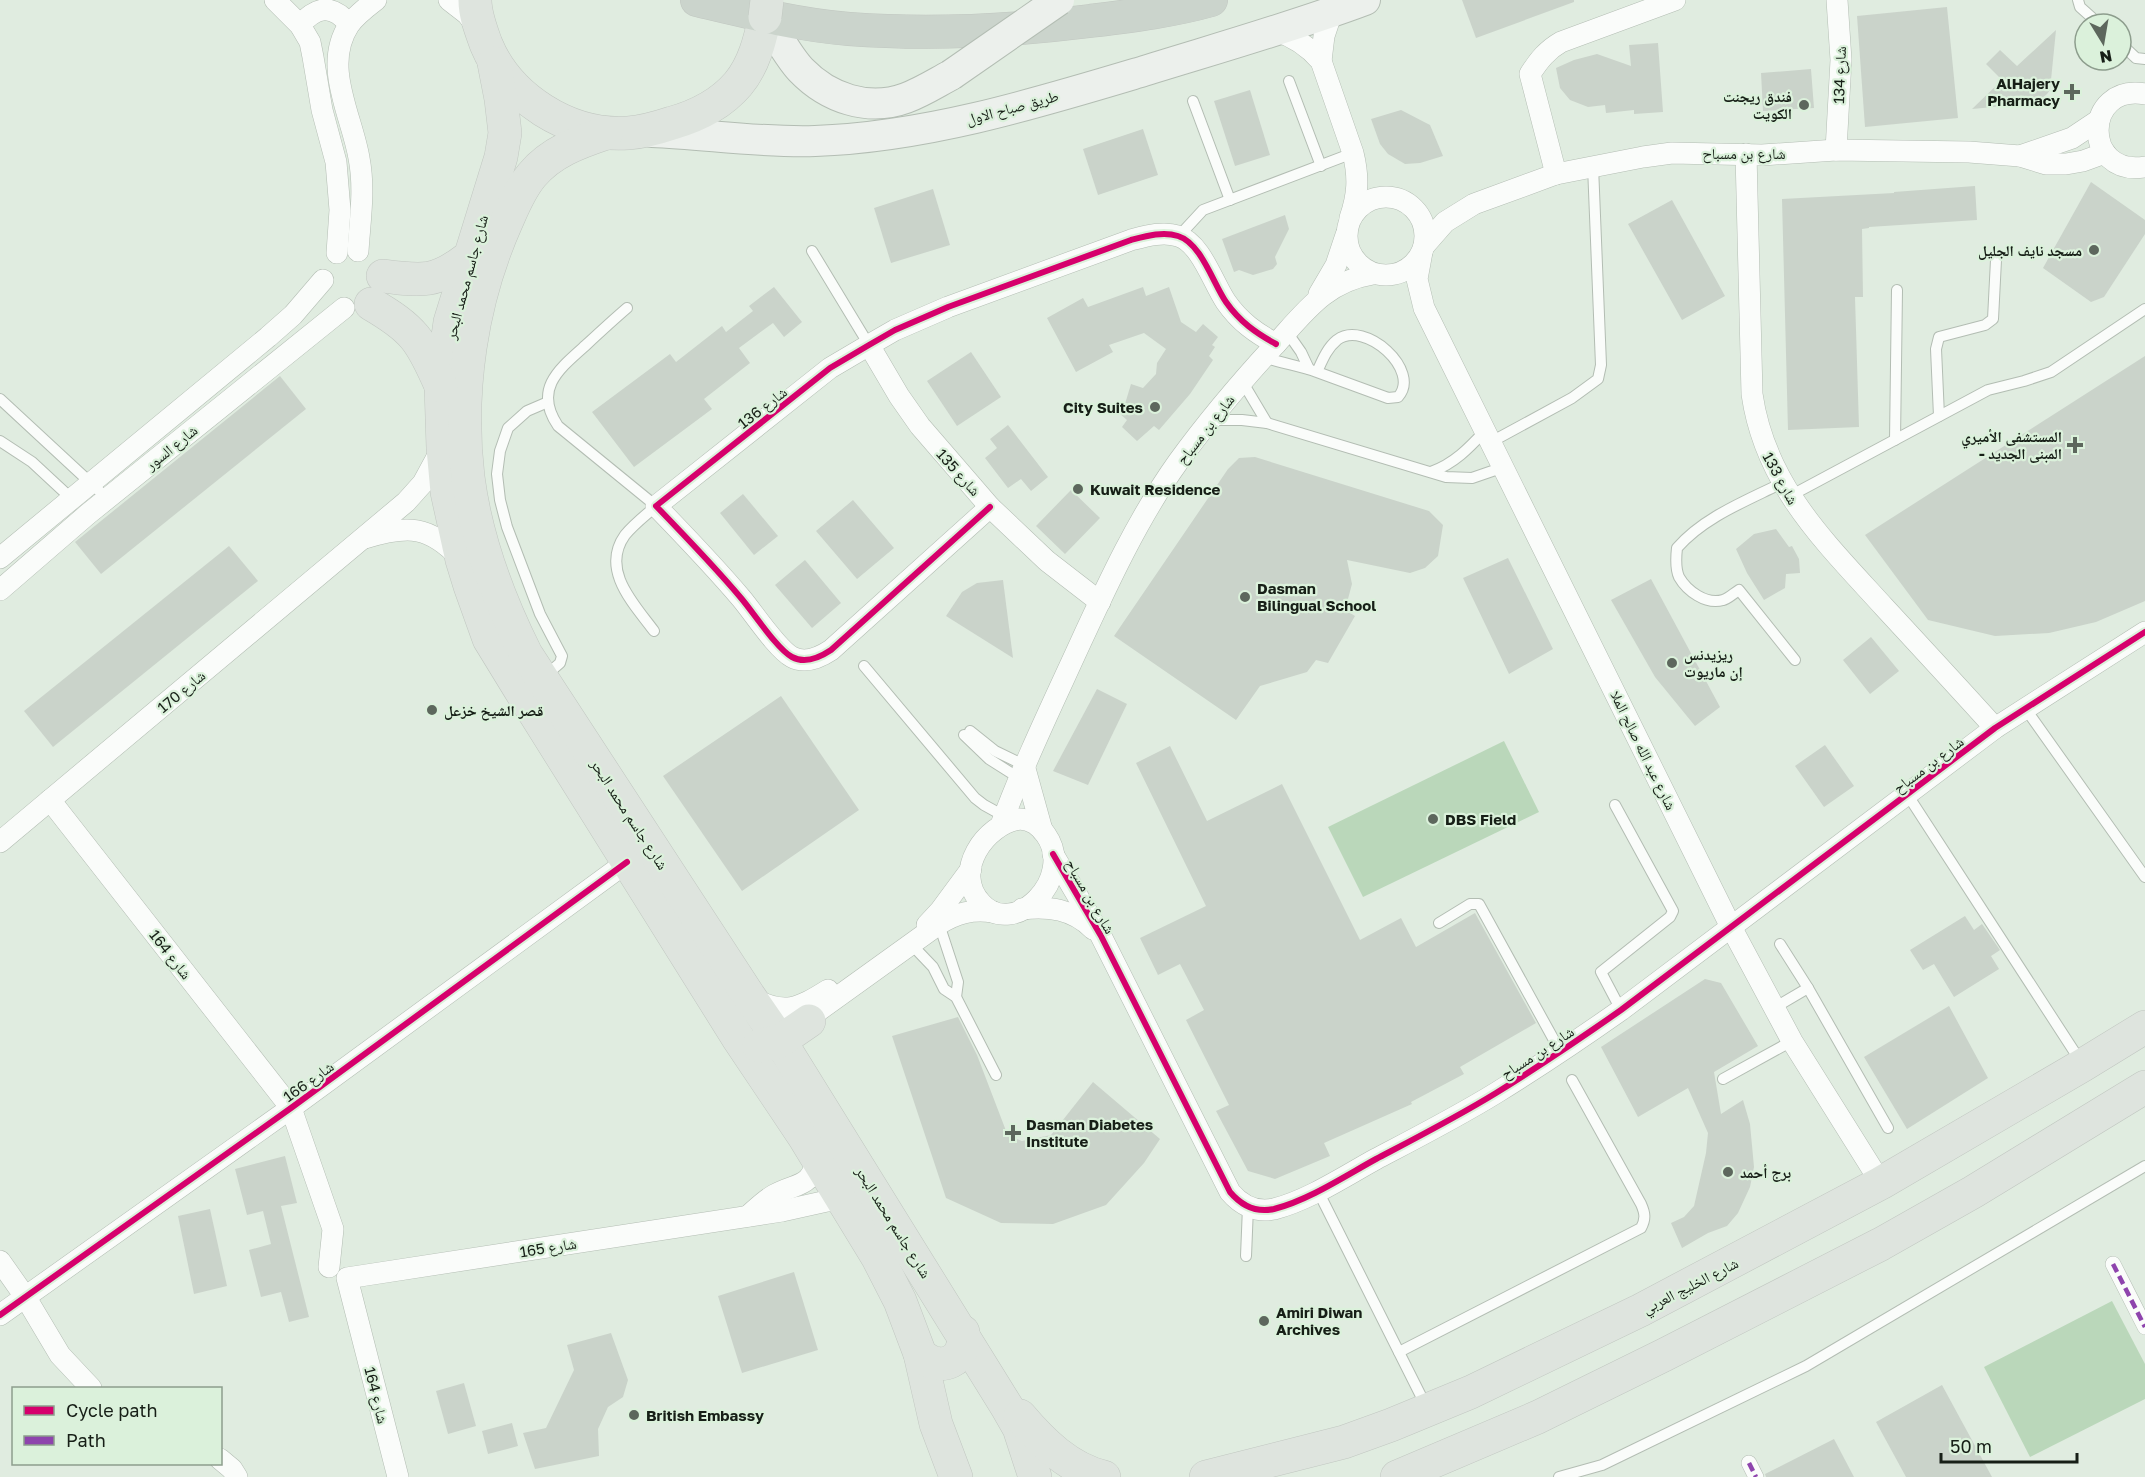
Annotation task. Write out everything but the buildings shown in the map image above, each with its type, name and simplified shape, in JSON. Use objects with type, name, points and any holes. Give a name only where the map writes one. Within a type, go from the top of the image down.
[{"type":"highway","points":[[697,0],[795,21],[848,29],[908,32],[969,32],[1044,27],[1124,17],[1211,0]]},
{"type":"main road","points":[[475,0],[481,32],[494,63],[510,83],[537,107],[570,124],[606,133],[646,131],[692,117],[719,102],[738,84],[750,64],[759,44],[766,9]]},
{"type":"main road","points":[[766,9],[800,69],[819,86],[837,97],[858,103],[879,103],[903,99],[921,92],[951,75],[1059,0]]},
{"type":"main road","name":"طريق صباح الاول","points":[[646,131],[814,141],[904,133],[985,115],[1111,81],[1276,31],[1365,0]]},
{"type":"main road","name":"شارع جاسم محمد البحر","points":[[494,63],[505,133],[501,157],[450,322],[441,386],[447,492],[462,560],[489,639],[627,862],[817,1158],[878,1258],[900,1301],[920,1354],[928,1395],[941,1441],[956,1477]]},
{"type":"main road","name":"شارع جاسم محمد البحر","points":[[606,133],[564,148],[531,176],[516,199],[496,244],[480,297],[464,410],[484,482],[485,556],[507,615],[526,654],[806,1081],[963,1332],[1019,1428],[1035,1477]]},
{"type":"main road","points":[[366,296],[452,271],[468,258]]},
{"type":"main road","points":[[366,296],[414,334],[429,358],[441,386]]},
{"type":"main road","points":[[738,1038],[756,1046],[763,1046],[780,1041],[809,1021]]},
{"type":"main road","name":"شارع الخليج العربي","points":[[1206,1477],[1344,1442],[1471,1392],[1641,1310],[1881,1184],[2145,1027]]},
{"type":"main road","points":[[1397,1477],[1451,1456],[1538,1417],[1881,1245],[2145,1087]]},
{"type":"main road","points":[[920,1354],[933,1363],[948,1363],[955,1359],[963,1347],[963,1332]]},
{"type":"main road","points":[[996,1388],[1026,1423],[1061,1457],[1090,1473],[1104,1477]]},
{"type":"main road","points":[[928,1395],[932,1437],[930,1477]]},
{"type":"street","points":[[275,0],[300,25],[310,42],[322,110],[336,162],[340,210],[348,252]]},
{"type":"street","points":[[348,252],[374,258],[382,270],[366,296],[329,298],[323,280],[326,267],[348,252],[362,176],[344,102],[338,66],[339,49],[349,24],[376,0]]},
{"type":"street","points":[[449,0],[467,14],[481,32]]},
{"type":"street","points":[[1557,174],[1530,74],[1549,49],[1561,42],[1675,0]]},
{"type":"street","name":"شارع 134","points":[[1836,150],[1841,60],[1837,0]]},
{"type":"street","points":[[300,25],[312,13],[326,9],[339,14],[349,24]]},
{"type":"street","points":[[1321,61],[1324,36],[1332,12]]},
{"type":"street","points":[[1276,31],[1296,39],[1321,61],[1353,153],[1358,186],[1348,227],[1350,254],[1360,266],[1376,274],[1392,275],[1404,271],[1415,263],[1423,249],[1425,233],[1422,221],[1416,211],[1377,183],[1353,153]]},
{"type":"street","name":"شارع بن مسباح","points":[[2020,156],[2072,138],[2099,120],[2106,106],[2119,96],[2135,92],[2145,94]]},
{"type":"street","points":[[2099,120],[2098,135],[2105,153],[2128,168],[2145,167]]},
{"type":"street","name":"شارع بن مسباح","points":[[1423,249],[1445,222],[1474,204],[1557,174],[1672,153],[1746,154],[1836,150],[1969,152],[2020,156],[2046,164],[2066,164],[2105,153]]},
{"type":"street","name":"شارع 133","points":[[1746,154],[1752,394],[1763,443],[1786,490],[1820,537],[1995,728]]},
{"type":"street","points":[[1348,227],[1357,209],[1369,200],[1384,197],[1403,201]]},
{"type":"street","name":"شارع بن مسباح","points":[[1403,201],[1419,207],[1435,209],[1474,204]]},
{"type":"street","name":"شارع بن مسباح","points":[[1314,302],[1336,265],[1348,227]]},
{"type":"street","name":"شارع 136","points":[[656,506],[830,368],[895,330],[948,307],[1131,240],[1158,234],[1179,236]]},
{"type":"street","points":[[1179,236],[1195,248],[1227,303],[1246,325],[1275,344]]},
{"type":"street","name":"شارع عبد الله صالح الملا","points":[[1423,249],[1417,279],[1424,308],[1731,927],[1792,1041],[1881,1184]]},
{"type":"street","name":"شارع بن مسباح","points":[[1003,820],[1021,772],[1100,602],[1129,545],[1177,463],[1242,381],[1314,302],[1330,289],[1349,279],[1376,274]]},
{"type":"street","name":"شارع عبد الله صالح الملا","points":[[1376,274],[1402,286],[1424,308]]},
{"type":"street","name":"شارع السور","points":[[0,558],[268,338],[293,315],[323,280]]},
{"type":"street","name":"شارع السور","points":[[0,590],[88,514],[366,296]]},
{"type":"street","name":"شارع 135","points":[[869,345],[920,426],[990,507],[1047,561],[1100,602]]},
{"type":"street","name":"شارع 170","points":[[0,842],[415,493],[443,448]]},
{"type":"street","points":[[656,506],[727,582],[781,648],[794,658],[805,660],[817,658],[831,650],[990,507]]},
{"type":"street","name":"شارع 170","points":[[361,539],[398,530],[422,532],[445,543],[462,560]]},
{"type":"street","name":"شارع بن مسباح","points":[[1053,854],[1101,936],[1230,1192],[1248,1207],[1260,1210],[1273,1209],[1318,1191],[1460,1114],[1621,1011],[1995,728],[2145,632]]},
{"type":"street","points":[[1021,772],[1042,831]]},
{"type":"street","name":"شارع 164","points":[[50,800],[291,1108],[333,1229],[338,1272],[399,1477]]},
{"type":"street","points":[[749,996],[768,1006],[791,1009],[809,1002],[924,929],[971,869],[979,846],[1003,820],[1031,821],[1049,841],[1053,854],[1053,872],[1047,889],[1036,901],[1008,913],[969,911],[957,914],[939,924],[818,1011],[809,1021],[802,1038],[801,1049],[806,1081]]},
{"type":"street","name":"شارع 166","points":[[0,1315],[291,1108],[627,862]]},
{"type":"street","points":[[971,869],[972,886],[976,898],[993,912]]},
{"type":"street","name":"شارع بن مسباح","points":[[1021,909],[1048,908],[1068,912],[1083,919],[1101,936]]},
{"type":"street","points":[[748,1216],[773,1195],[802,1184],[810,1178],[817,1158]]},
{"type":"street","name":"شارع 165","points":[[338,1272],[748,1216],[827,1201],[844,1203]]},
{"type":"street","points":[[0,1261],[26,1298],[60,1355],[89,1387]]},
{"type":"street","points":[[2113,1264],[2145,1327]]},
{"type":"street","points":[[222,1461],[237,1477]]},
{"type":"street","points":[[1749,1463],[1756,1477]]},
{"type":"lane","points":[[1289,81],[1321,166]]},
{"type":"lane","points":[[1193,101],[1230,200]]},
{"type":"lane","points":[[1179,236],[1203,210],[1353,153]]},
{"type":"lane","points":[[1431,472],[1442,468],[1488,437],[1576,396],[1598,379],[1600,365],[1593,166]]},
{"type":"lane","points":[[812,251],[869,345]]},
{"type":"lane","points":[[1939,416],[1936,349],[1939,337],[1985,325],[1993,319],[1996,260]]},
{"type":"lane","points":[[1895,440],[1897,290]]},
{"type":"lane","points":[[627,308],[559,369],[550,384],[548,402],[553,419],[558,426],[656,506],[624,536],[616,564],[620,582],[654,631]]},
{"type":"lane","points":[[1795,660],[1739,590],[1724,600],[1712,602],[1700,598],[1679,577],[1677,548],[1691,533],[1707,522],[1786,490],[1895,440],[1988,390],[2051,372],[2145,309]]},
{"type":"lane","points":[[1275,344],[1292,366],[1313,370],[1388,398],[1398,397],[1403,392],[1404,385],[1397,361],[1383,346],[1372,340],[1350,335],[1340,338],[1331,345],[1313,370]]},
{"type":"lane","points":[[1275,344],[1301,352],[1313,370]]},
{"type":"lane","points":[[1242,381],[1267,423]]},
{"type":"lane","points":[[0,399],[108,499]]},
{"type":"lane","points":[[484,482],[500,451],[508,428],[527,411],[548,402]]},
{"type":"lane","points":[[1211,420],[1267,423],[1446,477],[1472,478],[1504,467]]},
{"type":"lane","points":[[0,441],[32,462],[88,514]]},
{"type":"lane","points":[[864,666],[975,798],[1003,820]]},
{"type":"lane","points":[[2025,708],[2145,877]]},
{"type":"lane","points":[[967,733],[995,751],[1021,772]]},
{"type":"lane","points":[[1907,794],[2083,1065]]},
{"type":"lane","points":[[1615,805],[1673,910],[1670,917],[1601,972],[1621,1011]]},
{"type":"lane","points":[[1439,923],[1470,904],[1479,904],[1560,1051]]},
{"type":"lane","points":[[939,924],[958,981],[956,997]]},
{"type":"lane","points":[[1780,944],[1808,988],[1888,1128]]},
{"type":"lane","points":[[912,945],[933,967],[944,989],[956,997],[996,1075]]},
{"type":"lane","points":[[1774,1008],[1808,988]]},
{"type":"lane","points":[[1723,1079],[1792,1041]]},
{"type":"lane","points":[[1399,1352],[1641,1228],[1645,1221],[1645,1212],[1572,1080]]},
{"type":"lane","points":[[1559,1477],[1602,1465],[1806,1366],[2145,1166]]},
{"type":"lane","points":[[1318,1191],[1428,1410]]},
{"type":"lane","points":[[1246,1256],[1248,1207]]},
{"type":"green space","name":"DBS Field","points":[[1504,741],[1539,812],[1363,897],[1328,827]]},
{"type":"green space","points":[[2112,1301],[2145,1364],[2145,1399],[2030,1457],[1984,1367]]},
{"type":"marked path","points":[[2113,1264],[2145,1327]]},
{"type":"marked path","points":[[1749,1463],[1756,1477]]},
{"type":"cycle path","points":[[990,507],[831,650],[817,658],[802,660],[792,657],[779,646],[731,586],[656,506],[830,368],[895,330],[948,307],[1137,238],[1166,234],[1186,240],[1206,264],[1231,309],[1249,326],[1276,344]]},
{"type":"cycle path","points":[[1053,854],[1101,936],[1230,1192],[1249,1207],[1261,1210],[1274,1209],[1313,1194],[1451,1119],[1559,1053],[1621,1010],[1995,728],[2145,632]]},
{"type":"cycle path","points":[[0,1315],[291,1108],[627,862]]},
{"type":"place","name":"AlHajery Pharmacy","points":[[2072,92]]},
{"type":"place","name":"فندق ريجنت الكويت","points":[[1804,105]]},
{"type":"place","name":"مسجد نايف الجليل","points":[[2094,250]]},
{"type":"place","name":"City Suites","points":[[1155,407]]},
{"type":"place","name":"المستشفى الأميري - المبنى الجديد","points":[[2075,445]]},
{"type":"place","name":"Kuwait Residence","points":[[1078,489]]},
{"type":"place","name":"Dasman Bilingual School","points":[[1245,597]]},
{"type":"place","name":"ريزيدنس إن ماريوت","points":[[1672,663]]},
{"type":"place","name":"قصر الشيخ خزعل","points":[[432,710]]},
{"type":"place","name":"DBS Field","points":[[1433,819]]},
{"type":"place","name":"Dasman Diabetes Institute","points":[[1013,1133]]},
{"type":"place","name":"برج أحمد","points":[[1728,1172]]},
{"type":"place","name":"Amiri Diwan Archives","points":[[1264,1321]]},
{"type":"place","name":"British Embassy","points":[[634,1415]]}]
